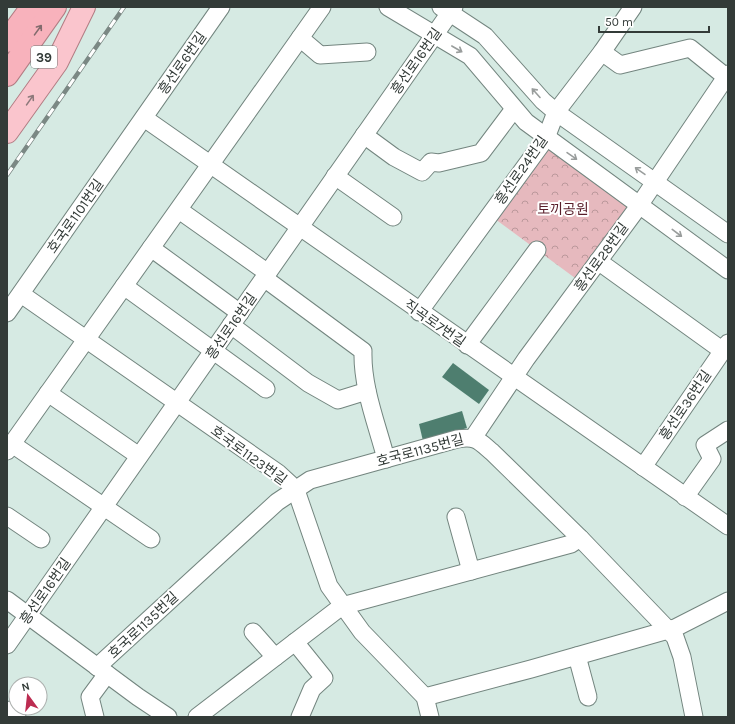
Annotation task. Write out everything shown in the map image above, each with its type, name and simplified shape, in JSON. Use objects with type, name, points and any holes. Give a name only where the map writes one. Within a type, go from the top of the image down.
[{"type":"highway","points":[[7,75],[14,48],[32,7]]},
{"type":"highway","points":[[14,48],[55,7]]},
{"type":"main road","name":"39","points":[[7,107],[83,7]]},
{"type":"main road","points":[[7,132],[56,62],[83,7]]},
{"type":"street","name":"흥선로6번길","points":[[144,118],[221,7]]},
{"type":"street","points":[[151,539],[9,447],[322,7]]},
{"type":"street","points":[[388,7],[470,56],[526,122],[728,270]]},
{"type":"street","name":"흥선로24번길","points":[[419,312],[546,138],[556,112],[602,52],[633,7]]},
{"type":"street","points":[[448,9],[485,36],[543,101],[556,112],[728,234]]},
{"type":"street","name":"흥선로16번길","points":[[7,645],[434,35],[448,9]]},
{"type":"street","points":[[300,38],[320,55],[367,52]]},
{"type":"street","points":[[602,52],[620,65],[690,48],[727,76]]},
{"type":"street","name":"흥선로28번길","points":[[473,438],[514,378],[639,204],[727,76]]},
{"type":"street","points":[[364,135],[394,157],[422,172],[431,162],[439,163],[480,153],[514,109]]},
{"type":"street","name":"직곡로7번길","points":[[144,118],[419,312],[728,526]]},
{"type":"street","name":"호국로1101번길","points":[[7,313],[144,118]]},
{"type":"street","points":[[336,176],[393,217]]},
{"type":"street","points":[[179,210],[266,275],[363,351],[363,368],[386,459]]},
{"type":"street","points":[[151,248],[308,383],[338,400],[368,391]]},
{"type":"street","points":[[467,345],[537,250]]},
{"type":"street","points":[[598,261],[725,347]]},
{"type":"street","points":[[124,286],[266,389]]},
{"type":"street","name":"호국로1123번길","points":[[20,294],[278,473],[298,496],[329,586],[342,606],[362,632],[425,697]]},
{"type":"street","name":"흥선로36번길","points":[[642,467],[725,347]]},
{"type":"street","points":[[48,393],[139,456]]},
{"type":"street","points":[[685,496],[712,459],[706,445],[728,430]]},
{"type":"street","name":"호국로1135번길","points":[[95,717],[90,697],[102,671],[277,502],[310,480],[457,439],[471,437],[492,452],[580,538],[676,637],[694,717]]},
{"type":"street","points":[[7,516],[41,539]]},
{"type":"street","points":[[456,517],[471,571]]},
{"type":"street","points":[[197,717],[342,606],[571,544],[580,538]]},
{"type":"street","points":[[7,600],[102,671],[168,717]]},
{"type":"street","points":[[430,717],[425,697],[669,630],[690,622],[728,601]]},
{"type":"street","points":[[254,632],[275,657]]},
{"type":"street","points":[[295,642],[324,678],[312,689],[300,717]]},
{"type":"street","points":[[577,656],[588,697]]},
{"type":"street","points":[[7,710],[17,717]]},
{"type":"green space","name":"토끼공원","points":[[551,141],[636,202],[575,278],[491,216]]},
{"type":"building","points":[[453,363],[489,390],[479,404],[442,377]]},
{"type":"building","points":[[462,411],[467,428],[423,441],[419,424]]},
{"type":"railway","points":[[7,175],[124,7]]}]
